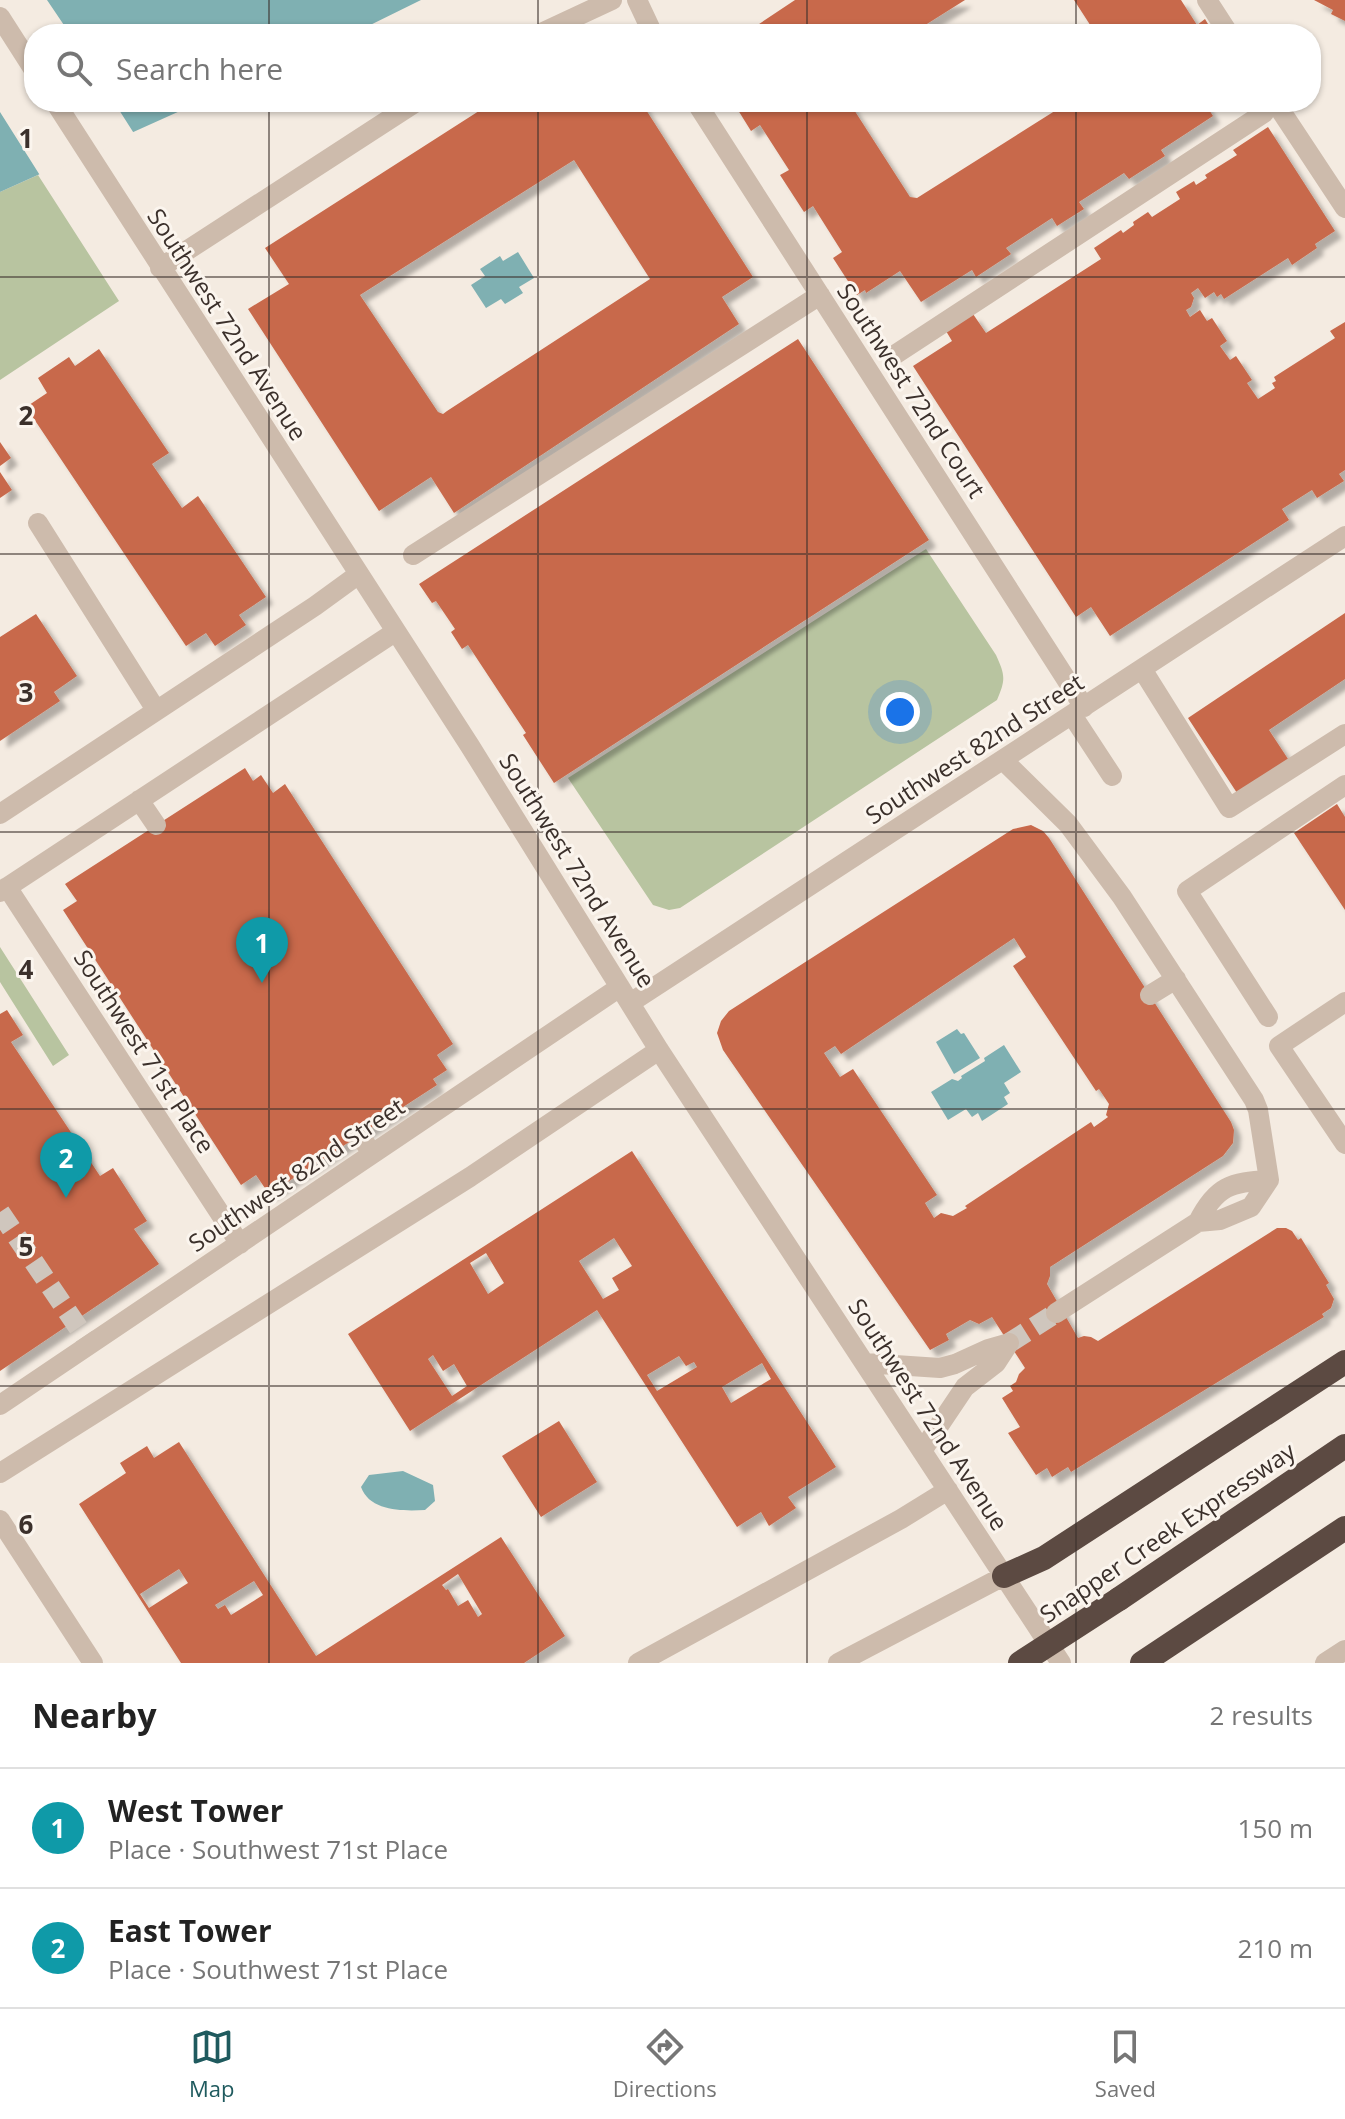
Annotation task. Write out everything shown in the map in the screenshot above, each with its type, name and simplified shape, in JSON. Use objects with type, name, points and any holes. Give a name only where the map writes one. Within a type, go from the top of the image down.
[{"type":"highway","points":[[1004,1576],[1044,1558],[1345,1362]]},
{"type":"highway","name":"Snapper Creek Expressway","points":[[1020,1663],[1345,1446]]},
{"type":"highway","points":[[1149,1659],[1345,1528]]},
{"type":"street","points":[[560,24],[612,0]]},
{"type":"street","points":[[637,0],[648,24]]},
{"type":"street","points":[[1207,0],[1223,24]]},
{"type":"street","points":[[0,17],[24,54]]},
{"type":"street","name":"Southwest 72nd Avenue","points":[[61,112],[470,746],[659,1050],[1061,1663]]},
{"type":"street","points":[[160,268],[401,112]]},
{"type":"street","name":"Southwest 72nd Court","points":[[702,112],[820,295],[1078,711],[1112,776]]},
{"type":"street","points":[[896,354],[1264,112]]},
{"type":"street","points":[[1273,112],[1345,208]]},
{"type":"street","points":[[413,555],[820,295]]},
{"type":"street","points":[[38,523],[156,710]]},
{"type":"street","name":"Southwest 82nd Street","points":[[0,1405],[372,1154],[1003,760],[1345,536]]},
{"type":"street","points":[[0,814],[359,574]]},
{"type":"street","points":[[3,889],[395,632]]},
{"type":"street","points":[[1142,669],[1229,808],[1345,734]]},
{"type":"street","points":[[1003,760],[1068,824],[1129,907],[1254,1100],[1269,1180],[1251,1207],[1220,1220],[1198,1222],[1056,1313]]},
{"type":"street","points":[[1268,1017],[1187,891],[1345,785]]},
{"type":"street","points":[[139,800],[156,825]]},
{"type":"street","name":"Southwest 71st Place","points":[[3,889],[240,1244]]},
{"type":"street","points":[[1150,995],[1176,979]]},
{"type":"street","points":[[1345,1002],[1279,1046],[1345,1144]]},
{"type":"street","points":[[0,1473],[470,1177],[659,1050]]},
{"type":"street","points":[[360,1135],[372,1154]]},
{"type":"street","points":[[1198,1222],[1207,1204],[1229,1185],[1269,1180]]},
{"type":"street","points":[[865,1363],[940,1368],[1009,1343],[996,1363],[965,1387],[922,1451]]},
{"type":"street","points":[[638,1663],[901,1519],[948,1490]]},
{"type":"street","points":[[0,1520],[93,1663]]},
{"type":"street","points":[[838,1663],[1004,1576]]},
{"type":"street","points":[[1325,1663],[1345,1650]]},
{"type":"green space","points":[[38,175],[119,301],[0,380],[0,192]]},
{"type":"green space","points":[[926,549],[996,655],[1003,677],[997,700],[680,908],[669,910],[653,905],[568,778]]},
{"type":"green space","points":[[0,947],[69,1055],[53,1066],[0,982]]},
{"type":"water","points":[[0,0],[421,0],[372,24],[24,24],[24,112],[178,112],[0,192]]},
{"type":"water","points":[[518,252],[534,278],[519,287],[523,293],[505,304],[501,299],[486,308],[471,285],[485,276],[480,269],[500,256],[503,261]]},
{"type":"water","points":[[957,1029],[964,1033],[980,1058],[954,1074],[936,1042]]},
{"type":"water","points":[[1004,1045],[1021,1072],[1004,1083],[1010,1093],[1004,1097],[1008,1104],[982,1121],[978,1113],[972,1117],[966,1109],[948,1120],[931,1092],[952,1079],[958,1081]]},
{"type":"water","points":[[403,1471],[433,1485],[435,1501],[425,1510],[380,1506],[365,1495],[361,1487],[369,1475]]},
{"type":"pier","points":[[0,0],[47,0],[63,24],[24,24],[24,112],[120,112],[135,135],[41,177],[0,112]]},
{"type":"building","points":[[795,0],[965,0],[927,24],[759,24]]},
{"type":"building","points":[[1074,0],[1181,0],[1196,24],[1090,24]]},
{"type":"building","points":[[1314,0],[1345,0],[1345,21],[1331,14],[1333,10]]},
{"type":"building","points":[[477,112],[647,112],[753,277],[722,297],[739,324],[454,513],[431,477],[379,511],[248,309],[289,284],[265,248]],"holes":[[[574,160],[650,279],[443,414],[438,412],[360,295]]]},
{"type":"building","points":[[739,112],[855,112],[910,197],[917,198],[1053,112],[1210,112],[1213,116],[1161,150],[1165,156],[1129,179],[1124,173],[1079,202],[1084,209],[1057,226],[1052,218],[1006,248],[1011,254],[976,277],[972,270],[921,302],[900,271],[866,293],[865,290],[857,295],[833,258],[842,252],[813,206],[804,212],[780,175],[789,170],[760,125],[751,131]]},
{"type":"building","points":[[1268,127],[1335,231],[1292,265],[1288,258],[1224,299],[1214,292],[1205,298],[1198,288],[1191,293],[1194,298],[1191,307],[1186,310],[1190,317],[1200,310],[1207,321],[1212,318],[1227,341],[1220,346],[1230,360],[1236,356],[1252,380],[1247,383],[1258,399],[1275,388],[1272,383],[1276,381],[1274,377],[1335,338],[1330,331],[1345,322],[1345,470],[1339,474],[1344,481],[1317,498],[1312,490],[1282,509],[1289,520],[1110,636],[1091,607],[1076,617],[913,366],[952,341],[946,331],[973,314],[986,333],[1101,259],[1094,248],[1121,230],[1123,233],[1148,212],[1152,217],[1180,199],[1176,192],[1194,181],[1196,185],[1207,178],[1205,175],[1237,155],[1233,150]]},
{"type":"building","points":[[798,339],[929,540],[554,783],[523,735],[526,733],[468,645],[462,649],[451,632],[455,629],[436,601],[432,603],[419,584]]},
{"type":"building","points":[[99,349],[169,453],[152,464],[182,508],[198,496],[266,597],[239,615],[246,625],[215,646],[206,633],[186,646],[26,407],[47,393],[38,378],[69,357],[75,366]]},
{"type":"building","points":[[0,442],[11,458],[0,466]]},
{"type":"building","points":[[0,472],[12,490],[0,498]]},
{"type":"building","points":[[1345,613],[1345,679],[1269,730],[1290,762],[1239,796],[1188,718]]},
{"type":"building","points":[[36,614],[77,676],[54,692],[60,701],[0,741],[0,637]]},
{"type":"building","points":[[245,768],[253,781],[261,775],[273,793],[285,784],[453,1044],[437,1055],[447,1070],[433,1079],[437,1085],[269,1194],[256,1175],[241,1185],[63,910],[77,901],[65,884]]},
{"type":"building","points":[[1337,804],[1345,817],[1345,910],[1294,833]]},
{"type":"building","points":[[1031,825],[1049,838],[1234,1130],[1233,1143],[1223,1156],[1050,1267],[1047,1284],[1078,1338],[1091,1337],[1098,1341],[1277,1228],[1286,1228],[1298,1240],[1301,1238],[1329,1283],[1326,1285],[1334,1299],[1331,1308],[1322,1314],[1324,1317],[1071,1472],[1068,1467],[1052,1477],[1047,1468],[1036,1475],[1008,1433],[1020,1427],[1002,1398],[1013,1391],[1010,1386],[1025,1368],[992,1317],[979,1324],[970,1320],[946,1334],[949,1340],[930,1350],[723,1050],[717,1033],[729,1011],[1013,829]],"holes":[[[1014,938],[1026,957],[1013,966],[1096,1091],[1099,1089],[1109,1104],[1108,1117],[1094,1127],[1091,1122],[965,1206],[967,1208],[953,1216],[941,1213],[934,1218],[925,1203],[937,1195],[853,1069],[840,1077],[824,1053],[835,1046],[841,1054]]]},
{"type":"building","points":[[7,1010],[23,1035],[11,1042],[100,1176],[113,1168],[147,1221],[134,1229],[159,1264],[0,1371],[0,1014]]},
{"type":"building","points":[[632,1151],[836,1467],[788,1497],[796,1508],[769,1526],[761,1512],[737,1527],[597,1310],[410,1431],[348,1334]],"holes":[[[614,1238],[632,1266],[612,1278],[619,1290],[603,1299],[579,1261]],[[486,1253],[504,1283],[488,1294],[470,1263]],[[433,1355],[443,1371],[454,1364],[467,1386],[452,1396],[428,1359]],[[679,1356],[686,1366],[694,1362],[697,1367],[657,1391],[647,1375]],[[762,1363],[771,1379],[731,1403],[722,1387]]]},
{"type":"building","points":[[559,1421],[597,1482],[541,1517],[502,1456]]},
{"type":"building","points":[[179,1442],[316,1656],[501,1537],[565,1636],[524,1663],[181,1663],[79,1504],[126,1473],[120,1463],[147,1446],[154,1458]],"holes":[[[179,1569],[188,1583],[149,1608],[140,1594]],[[458,1574],[482,1614],[478,1617],[468,1600],[458,1606],[442,1585]],[[254,1581],[263,1595],[231,1615],[225,1605],[218,1609],[215,1605]]]},
{"type":"tunnel","points":[[0,1212],[90,1345]]},
{"type":"tunnel","points":[[1009,1343],[1056,1313]]},
{"type":"place","name":"West Tower","points":[[262,983]]},
{"type":"place","name":"East Tower","points":[[66,1198]]}]
